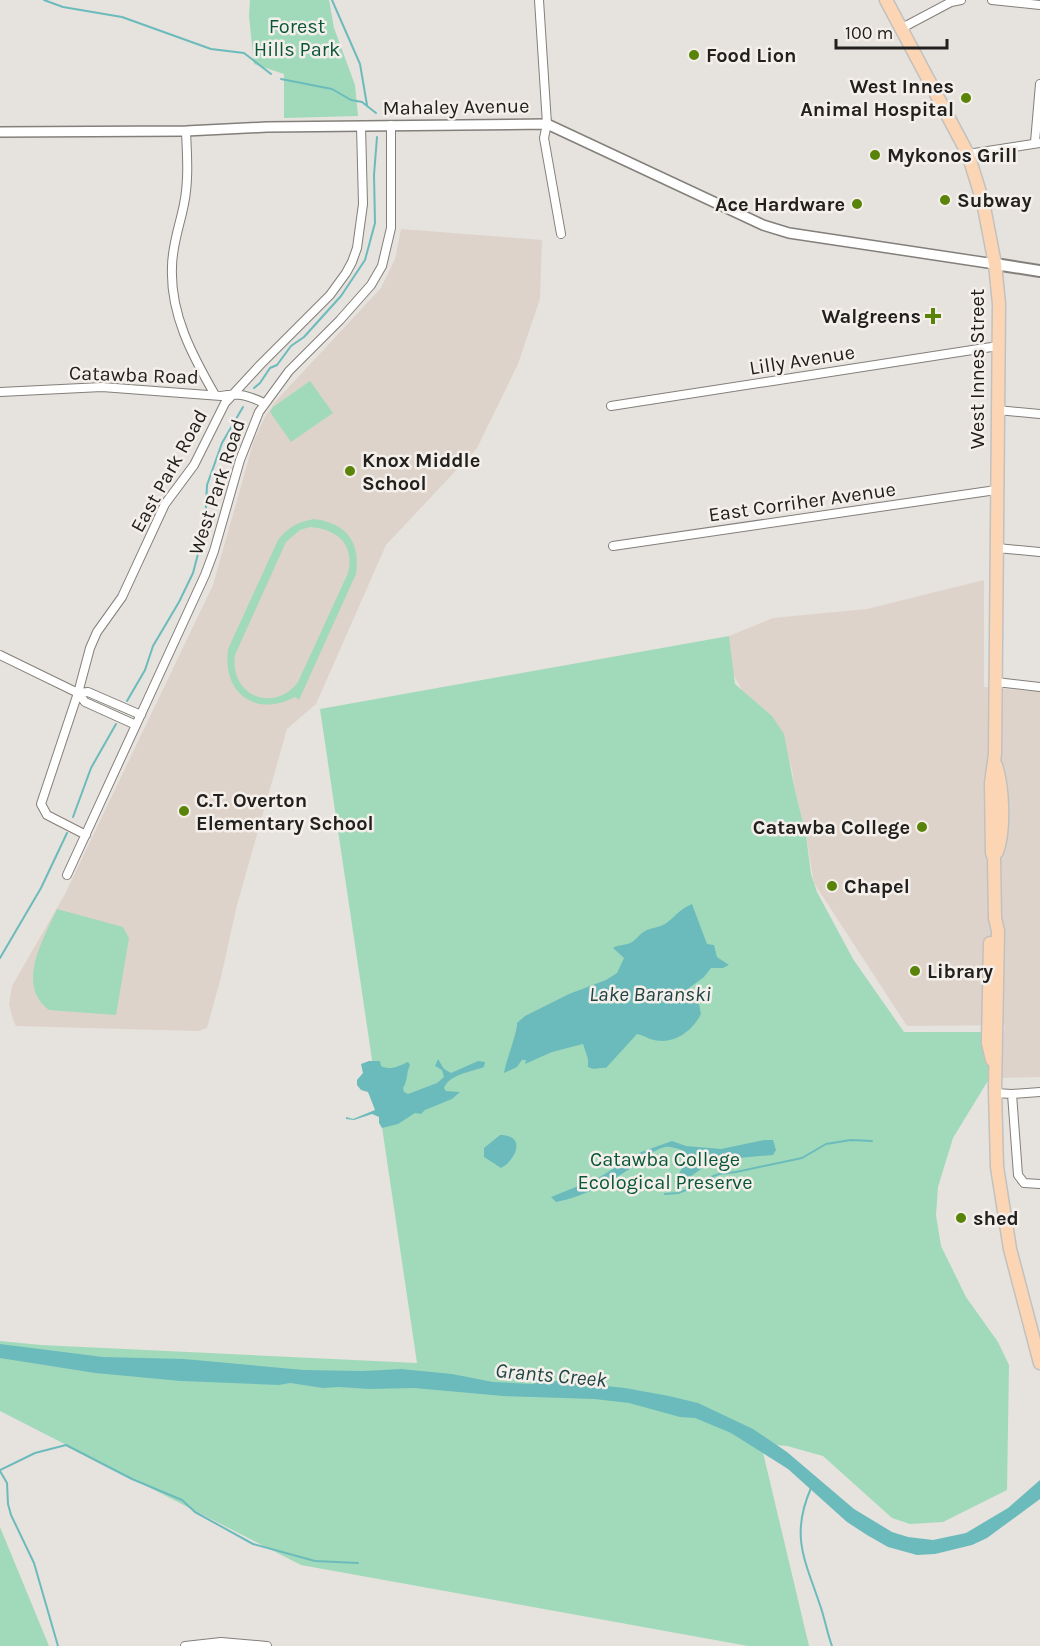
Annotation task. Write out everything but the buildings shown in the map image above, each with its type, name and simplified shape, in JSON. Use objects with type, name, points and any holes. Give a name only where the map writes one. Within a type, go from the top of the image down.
[{"type":"main road","name":"West Innes Street","points":[[886,0],[968,154],[983,202],[995,264],[999,304],[996,682],[994,761],[991,783],[995,918],[990,931],[988,1043],[996,1070],[997,1167],[1002,1211],[1022,1300],[1040,1363]]},
{"type":"main road","points":[[995,264],[1040,271]]},
{"type":"street","points":[[539,0],[547,124],[544,138],[561,234]]},
{"type":"street","points":[[902,28],[950,3],[961,0]]},
{"type":"street","points":[[992,0],[1040,5]]},
{"type":"street","points":[[968,154],[1037,143],[1040,84]]},
{"type":"street","name":"Mahaley Avenue","points":[[0,132],[547,124],[763,225],[789,233],[995,264]]},
{"type":"street","name":"West Park Road","points":[[67,875],[205,575],[240,460],[264,403],[289,371],[340,320],[377,276],[385,257],[391,228],[391,125]]},
{"type":"street","name":"East Park Road","points":[[86,835],[47,815],[41,804],[78,693],[90,648],[97,632],[122,597],[165,504],[194,465],[225,404],[330,295],[346,273],[357,248],[363,204],[362,126]]},
{"type":"street","points":[[186,131],[187,185],[176,233],[172,266],[173,284],[182,330],[192,355],[215,395]]},
{"type":"street","name":"Lilly Avenue","points":[[611,406],[998,346]]},
{"type":"street","name":"Catawba Road","points":[[0,392],[102,387],[215,395],[245,394],[264,403]]},
{"type":"street","points":[[997,410],[1040,414]]},
{"type":"street","name":"East Corriher Avenue","points":[[613,546],[996,490]]},
{"type":"street","points":[[997,548],[1040,552]]},
{"type":"street","points":[[0,655],[78,693],[85,702],[136,725]]},
{"type":"street","points":[[996,682],[1040,687]]},
{"type":"street","points":[[78,693],[88,692],[141,715]]},
{"type":"street","points":[[995,1093],[1012,1095],[1040,1092]]},
{"type":"street","points":[[1012,1095],[1018,1175],[1024,1183],[1040,1184]]},
{"type":"street","points":[[184,1646],[221,1642],[267,1646]]},
{"type":"shaded area","points":[[401,229],[542,240],[540,299],[518,364],[477,448],[386,545],[316,704],[287,729],[237,905],[207,1028],[198,1031],[16,1026],[9,1004],[12,986],[65,894],[213,585],[254,440],[265,417],[274,403],[381,288],[395,259]]},
{"type":"shaded area","name":"Catawba College","points":[[984,580],[984,687],[1040,692],[1040,1077],[995,1078],[1005,1025],[907,1026],[814,883],[792,769],[772,716],[742,690],[733,674],[729,636],[773,618],[867,609]]},
{"type":"green space","name":"Forest Hills Park","points":[[250,0],[329,0],[334,28],[355,85],[358,116],[284,118],[284,74],[254,64],[249,16]]},
{"type":"green space","points":[[310,381],[333,413],[291,442],[270,412],[273,407]]},
{"type":"green space","points":[[314,519],[335,525],[349,536],[356,552],[356,574],[299,700],[295,697],[267,705],[255,703],[236,689],[230,678],[228,649],[278,540],[290,528]],"holes":[[[310,527],[320,528],[336,535],[346,546],[349,554],[348,573],[298,682],[288,692],[277,697],[255,696],[239,681],[235,669],[235,655],[286,542],[300,530]]]},
{"type":"green space","name":"Catawba College Ecological Preserve","points":[[729,636],[735,684],[772,716],[784,734],[806,835],[811,874],[817,892],[853,959],[904,1032],[987,1032],[989,1079],[953,1138],[938,1187],[936,1215],[941,1246],[966,1297],[998,1342],[1009,1365],[1007,1490],[943,1522],[910,1524],[892,1518],[823,1456],[787,1446],[761,1444],[809,1646],[748,1646],[301,1565],[0,1411],[0,1341],[41,1345],[417,1363],[320,709]]},
{"type":"green space","points":[[57,909],[123,927],[129,938],[116,1015],[49,1010],[39,1000],[34,988],[35,961]]},
{"type":"green space","points":[[0,1527],[49,1646],[0,1646]]},
{"type":"water","name":"Lake Baranski","points":[[692,904],[707,944],[714,945],[717,957],[729,965],[723,968],[711,968],[704,977],[689,988],[699,1004],[701,1014],[692,1027],[680,1036],[666,1041],[658,1041],[637,1034],[606,1068],[588,1067],[583,1044],[552,1052],[525,1064],[526,1060],[522,1060],[517,1067],[504,1073],[517,1023],[525,1016],[569,994],[606,980],[617,973],[624,958],[613,948],[630,943],[645,931],[664,925]]},
{"type":"water","points":[[438,1059],[444,1069],[451,1073],[478,1061],[485,1062],[484,1067],[461,1074],[447,1083],[444,1088],[446,1091],[460,1092],[452,1099],[425,1110],[421,1114],[415,1113],[398,1124],[382,1128],[379,1117],[372,1114],[354,1120],[346,1119],[346,1117],[353,1119],[375,1110],[368,1092],[361,1090],[357,1085],[357,1080],[363,1073],[361,1064],[380,1061],[381,1066],[391,1068],[408,1062],[410,1065],[403,1088],[408,1094],[437,1083],[444,1077],[442,1070],[435,1066]]},
{"type":"water","points":[[500,1135],[514,1139],[516,1143],[511,1159],[501,1168],[484,1157],[484,1148]]},
{"type":"water","points":[[773,1140],[776,1150],[773,1155],[714,1163],[679,1182],[674,1182],[687,1160],[684,1151],[672,1147],[660,1148],[633,1167],[587,1193],[556,1202],[551,1197],[598,1178],[641,1152],[672,1141],[686,1146],[721,1149]]},
{"type":"water","points":[[0,1344],[103,1357],[184,1359],[304,1370],[401,1369],[452,1374],[493,1382],[532,1384],[562,1381],[625,1388],[669,1396],[698,1403],[753,1429],[787,1452],[854,1509],[892,1532],[908,1537],[933,1540],[966,1533],[1008,1508],[1040,1480],[1040,1499],[987,1538],[972,1545],[935,1554],[917,1555],[888,1547],[867,1535],[847,1522],[788,1469],[731,1433],[695,1418],[680,1417],[629,1403],[594,1399],[503,1396],[414,1388],[323,1388],[290,1383],[279,1385],[181,1381],[95,1373],[0,1358]]},
{"type":"waterway","points":[[44,0],[63,7],[122,17],[211,49],[244,53],[271,74]]},
{"type":"waterway","points":[[332,0],[360,64],[367,105]]},
{"type":"waterway","points":[[281,79],[332,89],[351,100],[362,102],[376,113]]},
{"type":"waterway","points":[[254,388],[270,368],[277,365],[291,346],[304,337],[341,296],[365,260],[375,223],[374,175],[377,137]]},
{"type":"waterway","points":[[127,701],[145,670],[153,646],[193,573],[205,527],[207,485],[222,443],[243,407]]},
{"type":"waterway","points":[[73,817],[91,768],[116,724]]},
{"type":"waterway","points":[[0,958],[41,888],[67,833]]},
{"type":"waterway","points":[[665,1194],[678,1193],[719,1174],[802,1158],[826,1144],[851,1140],[872,1141]]},
{"type":"waterway","points":[[0,1470],[35,1453],[66,1445],[132,1479],[182,1500],[195,1512],[253,1544],[315,1561],[358,1563]]},
{"type":"waterway","points":[[0,1471],[7,1483],[11,1515],[34,1563],[58,1646]]},
{"type":"waterway","points":[[811,1488],[801,1520],[802,1548],[832,1646]]},
{"type":"place","name":"Food Lion","points":[[694,55]]},
{"type":"place","name":"West Innes Animal Hospital","points":[[966,98]]},
{"type":"place","name":"Mykonos Grill","points":[[875,155]]},
{"type":"place","name":"Subway","points":[[945,200]]},
{"type":"place","name":"Ace Hardware","points":[[857,204]]},
{"type":"place","name":"Walgreens","points":[[933,316]]},
{"type":"place","name":"Knox Middle School","points":[[350,471]]},
{"type":"place","name":"C.T. Overton Elementary School","points":[[184,811]]},
{"type":"place","name":"Catawba College","points":[[922,827]]},
{"type":"place","name":"Chapel","points":[[832,886]]},
{"type":"place","name":"Library","points":[[915,971]]},
{"type":"place","name":"shed","points":[[961,1218]]},
{"type":"water label","name":"Grants Creek","points":[[551,1375]]}]
